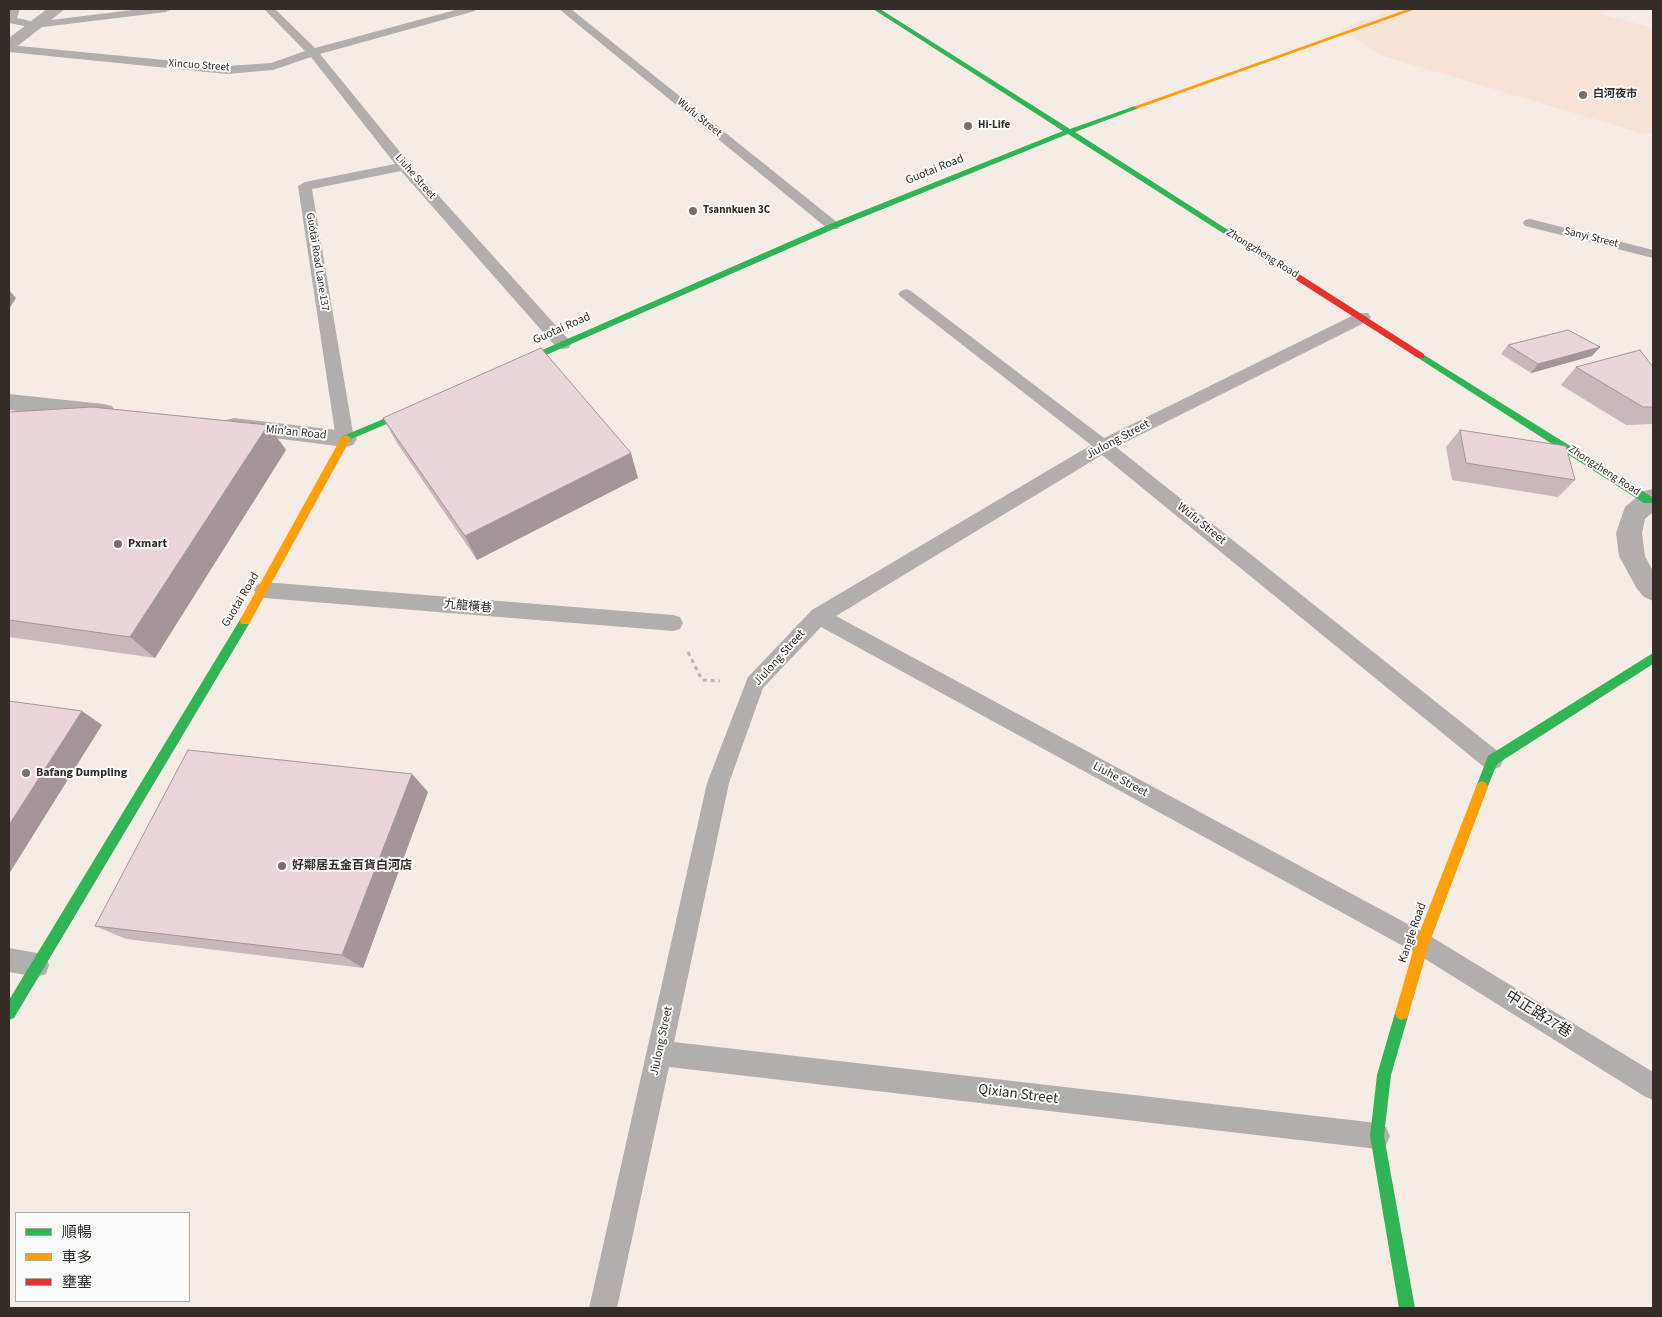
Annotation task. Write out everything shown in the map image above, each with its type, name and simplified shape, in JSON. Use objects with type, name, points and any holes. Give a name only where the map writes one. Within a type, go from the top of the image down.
[{"type":"street","points":[[9,47],[56,9]]},
{"type":"street","name":"Zhongzheng Road","points":[[876,9],[1651,499]]},
{"type":"street","name":"Guotai Road","points":[[499,372],[833,226],[1068,132],[1413,9]]},
{"type":"street","points":[[9,402],[127,415]]},
{"type":"street","points":[[345,439],[427,403]]},
{"type":"street","name":"Min’an Road","points":[[216,424],[345,439]]},
{"type":"street","name":"Guotai Road","points":[[9,1013],[264,590],[345,439]]},
{"type":"street","points":[[1651,499],[1634,514],[1629,533],[1632,556],[1646,582],[1653,590]]},
{"type":"street","points":[[1492,760],[1653,658]]},
{"type":"street","name":"Kangle Road","points":[[1407,1308],[1378,1136],[1384,1075],[1422,944],[1492,760]]},
{"type":"lane","points":[[15,9],[10,20],[35,25],[166,9]]},
{"type":"lane","name":"Liuhe Street","points":[[269,9],[313,52],[404,166],[563,344]]},
{"type":"lane","name":"Xincuo Street","points":[[9,47],[227,70],[273,66],[313,52],[471,9]]},
{"type":"lane","name":"Wufu Street","points":[[564,9],[833,226]]},
{"type":"lane","name":"Guótài Road Lane 137","points":[[345,439],[305,186],[404,166]]},
{"type":"lane","name":"Sanyi Street","points":[[1530,223],[1653,254]]},
{"type":"lane","name":"Wufu Street","points":[[906,294],[1103,446],[1492,760]]},
{"type":"lane","name":"Jiulong Street","points":[[603,1308],[718,783],[755,684],[818,616],[1103,446],[1363,317]]},
{"type":"lane","name":"九龍橫巷","points":[[264,590],[673,623]]},
{"type":"lane","name":"Liuhe Street","points":[[818,616],[1422,944]]},
{"type":"lane","name":"中正路27巷","points":[[1422,944],[1653,1087]]},
{"type":"lane","points":[[9,960],[37,964]]},
{"type":"lane","name":"Qixian Street","points":[[660,1054],[1378,1136]]},
{"type":"path","points":[[673,623],[702,680],[755,684]]},
{"type":"shaded area","name":"白河夜市","points":[[1392,9],[1614,9],[1601,14],[1653,28],[1653,134],[1644,134],[1383,56],[1340,29]]},
{"type":"building","points":[[1568,330],[1600,347],[1538,364],[1508,345]]},
{"type":"building","points":[[541,348],[631,453],[465,536],[383,418]]},
{"type":"building","points":[[1640,350],[1653,367],[1653,407],[1643,407],[1576,367]]},
{"type":"building","name":"Pxmart","points":[[92,407],[268,425],[130,637],[9,620],[9,412]]},
{"type":"building","points":[[1460,430],[1566,446],[1575,480],[1466,463]]},
{"type":"building","points":[[9,701],[82,711],[9,825]]},
{"type":"building","name":"好鄰居五金百貨白河店","points":[[188,750],[412,774],[342,955],[95,926]]},
{"type":"traffic: fast","points":[[876,9],[1246,244]]},
{"type":"traffic: fast","points":[[511,367],[833,226],[1068,132],[1137,107]]},
{"type":"traffic: fast","points":[[1421,356],[1648,500]]},
{"type":"traffic: fast","points":[[346,438],[419,407]]},
{"type":"traffic: fast","points":[[9,1013],[245,621]]},
{"type":"traffic: fast","points":[[1482,787],[1492,760],[1653,658]]},
{"type":"traffic: fast","points":[[1402,1013],[1384,1075],[1377,1136],[1407,1308]]},
{"type":"traffic: slow","points":[[1137,107],[1413,9]]},
{"type":"traffic: slow","points":[[245,621],[346,438]]},
{"type":"traffic: slow","points":[[1402,1013],[1422,944],[1482,787]]},
{"type":"traffic: jam","points":[[1246,244],[1421,356]]},
{"type":"place","name":"白河夜市","points":[[1583,95]]},
{"type":"place","name":"Hi-Life","points":[[968,126]]},
{"type":"place","name":"Tsannkuen 3C","points":[[693,211]]},
{"type":"place","name":"Pxmart","points":[[118,544]]},
{"type":"place","name":"Bafang Dumpling","points":[[26,773]]},
{"type":"place","name":"好鄰居五金百貨白河店","points":[[282,866]]}]
